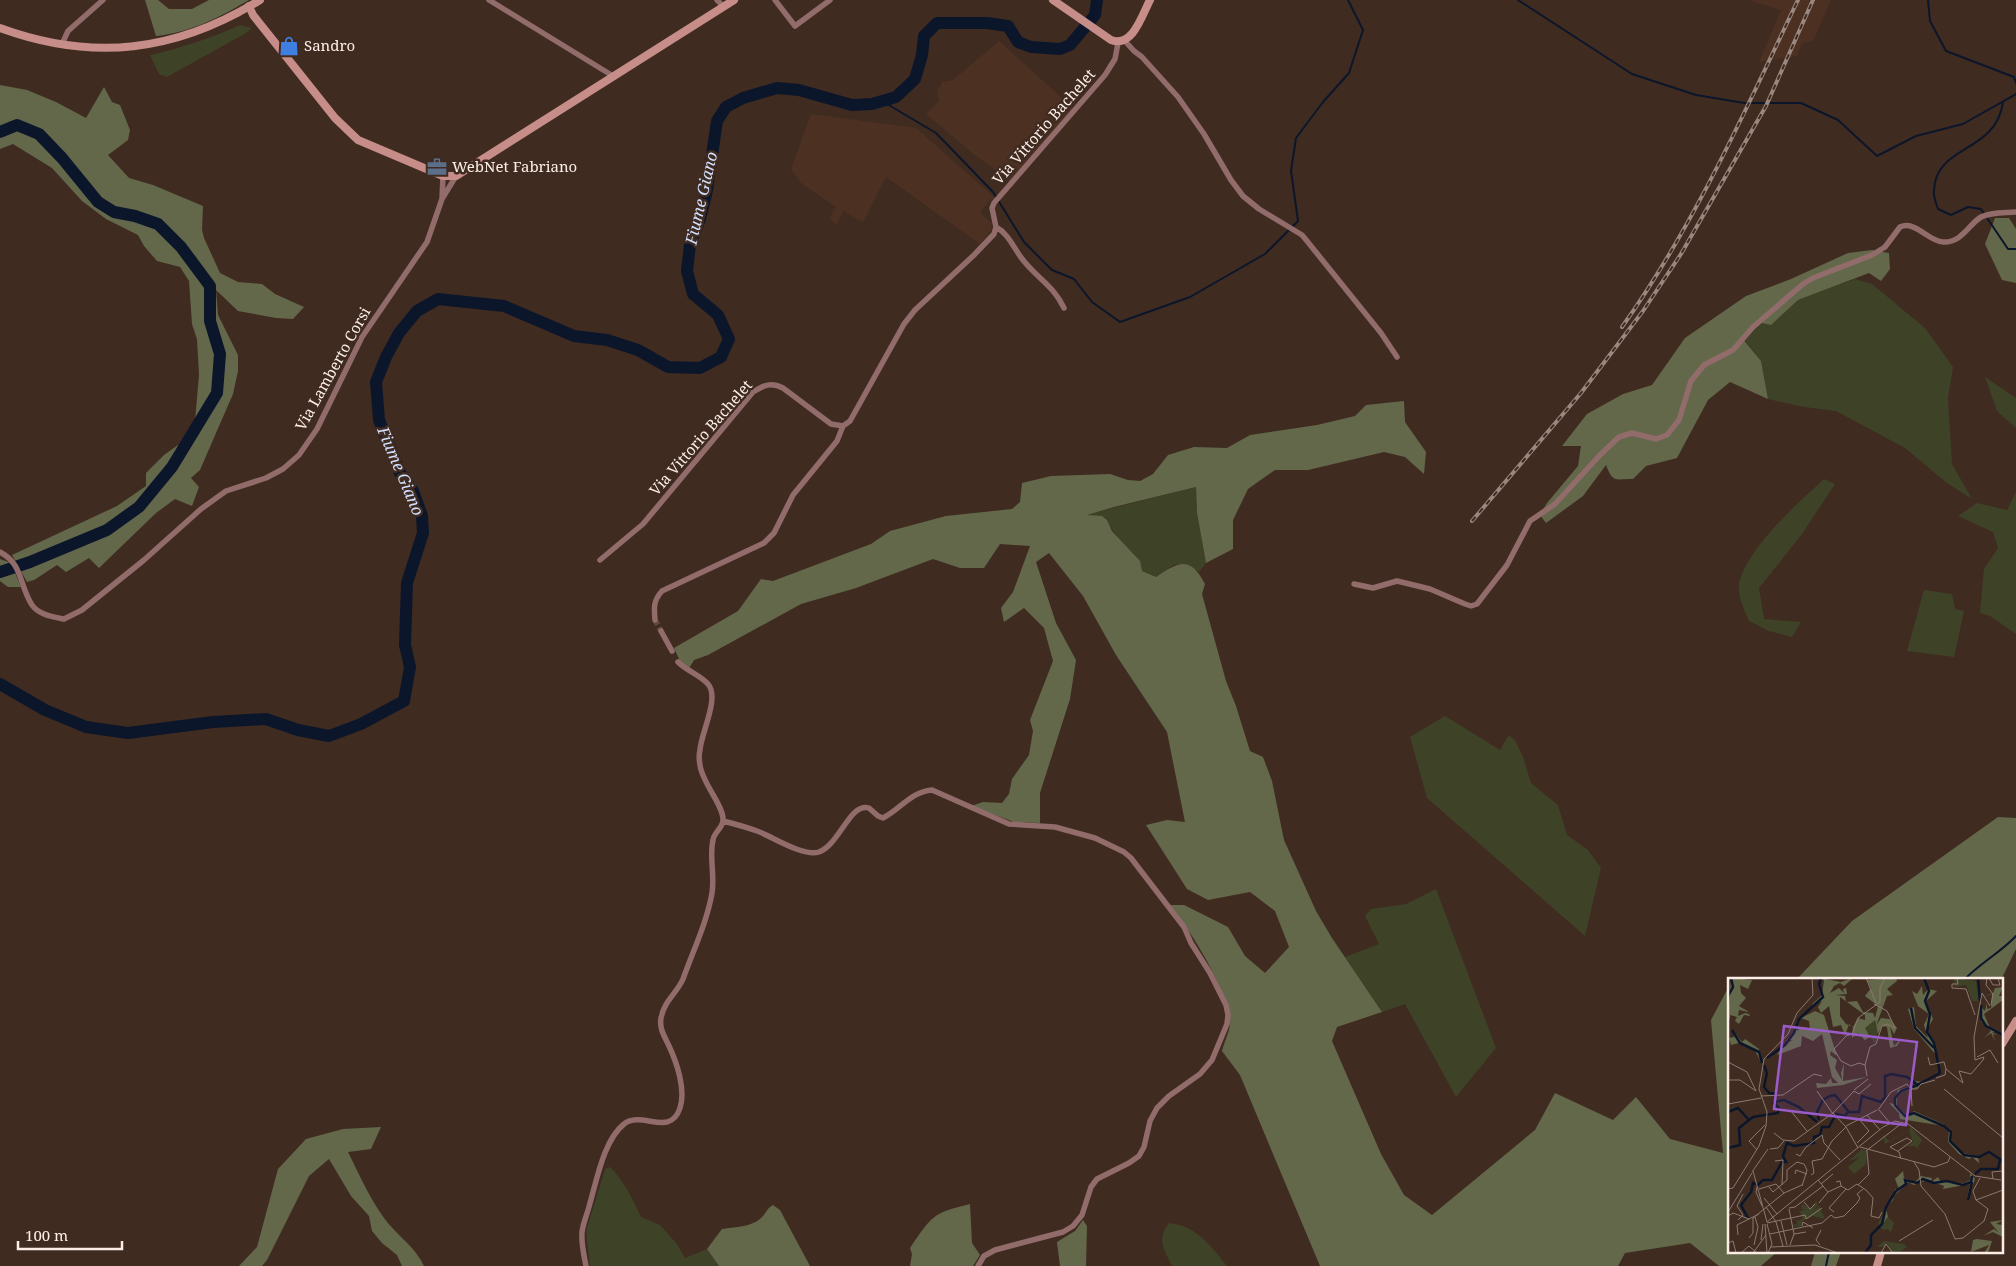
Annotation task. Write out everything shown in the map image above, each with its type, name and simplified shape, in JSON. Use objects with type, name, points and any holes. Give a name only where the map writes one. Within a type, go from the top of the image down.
[{"type":"street","points":[[62,44],[68,31],[103,0]]},
{"type":"street","points":[[0,28],[21,36],[62,44],[111,49],[145,46],[182,38],[219,22],[260,0]]},
{"type":"street","points":[[489,0],[613,76]]},
{"type":"street","points":[[716,0],[723,6]]},
{"type":"street","name":"Via Lamberto Corsi","points":[[0,552],[14,562],[33,606],[47,616],[64,619],[90,603],[144,560],[201,509],[226,491],[266,478],[283,469],[299,455],[317,429],[362,337],[427,242],[442,199],[456,176],[734,0]]},
{"type":"street","points":[[775,0],[795,26],[830,0]]},
{"type":"street","points":[[1053,0],[1097,30],[1121,42],[1142,57],[1178,97],[1204,134],[1231,180],[1244,196],[1259,209],[1302,235],[1381,333],[1397,357]]},
{"type":"street","points":[[1121,42],[1134,31],[1150,0]]},
{"type":"street","points":[[250,6],[253,15],[335,118],[358,140],[443,176],[456,176]]},
{"type":"street","name":"Via Vittorio Bachelet","points":[[996,227],[992,214],[994,203],[1106,75],[1115,59],[1121,42]]},
{"type":"street","name":"Via Lamberto Corsi","points":[[442,199],[443,176]]},
{"type":"street","points":[[1354,584],[1373,588],[1397,580],[1430,589],[1471,606],[1477,604],[1507,565],[1530,522],[1555,504],[1600,455],[1620,437],[1632,432],[1661,438],[1672,430],[1679,420],[1691,381],[1704,365],[1733,350],[1753,327],[1803,284],[1813,278],[1872,255],[1885,246],[1900,227],[1915,228],[1936,240],[1947,241],[1964,233],[1982,217],[2016,212]]},
{"type":"street","points":[[656,620],[654,607],[656,598],[662,591],[753,549],[774,533],[793,495],[837,441],[843,426],[850,421],[904,324],[915,310],[974,256],[994,234],[996,227],[1003,231],[1024,262],[1053,288],[1064,308]]},
{"type":"street","name":"Via Vittorio Bachelet","points":[[600,560],[644,524],[753,392],[762,386],[775,384],[784,388],[831,424],[843,426]]},
{"type":"street","points":[[661,631],[672,651]]},
{"type":"street","points":[[586,1266],[582,1249],[582,1232],[603,1159],[615,1135],[624,1124],[633,1119],[655,1123],[671,1120],[681,1106],[680,1082],[674,1059],[663,1034],[661,1020],[668,1000],[682,982],[709,906],[714,879],[713,839],[723,821],[722,815],[704,781],[700,767],[700,750],[713,698],[710,687],[704,679],[686,670],[678,662]]},
{"type":"street","points":[[723,821],[755,830],[801,851],[817,852],[825,849],[841,831],[854,811],[859,808],[869,808],[883,818],[909,797],[922,791],[932,790],[1010,824],[1055,827],[1108,843],[1131,858],[1184,927],[1226,1005],[1227,1024],[1212,1060],[1200,1074],[1169,1096],[1157,1108],[1150,1121],[1144,1147],[1139,1156],[1097,1179],[1091,1187],[1082,1215],[1073,1226],[1063,1232],[995,1250],[984,1256],[978,1266]]},
{"type":"street","points":[[2004,1041],[2016,1022]]},
{"type":"shaded area","points":[[1749,0],[1831,0],[1813,41],[1802,43],[1797,56],[1759,62],[1781,10]]},
{"type":"shaded area","points":[[999,41],[1073,108],[1010,181],[971,152],[926,114],[939,101],[937,91],[942,82],[953,80]]},
{"type":"shaded area","points":[[811,114],[916,128],[995,198],[989,201],[980,213],[992,223],[991,230],[980,244],[886,177],[863,222],[843,211],[836,225],[830,218],[836,207],[801,183],[791,169]]},
{"type":"green space","points":[[145,0],[158,0],[169,9],[192,9],[209,0],[249,0],[193,28],[156,36]]},
{"type":"green space","points":[[240,25],[252,28],[167,77],[159,74],[150,55],[196,42]]},
{"type":"green space","points":[[0,85],[27,90],[56,102],[86,118],[104,87],[112,102],[120,105],[130,130],[128,140],[108,155],[129,178],[153,185],[203,206],[202,230],[204,238],[220,273],[238,282],[262,284],[275,294],[304,307],[293,319],[238,311],[216,290],[218,315],[238,355],[238,371],[233,394],[200,470],[191,478],[199,487],[192,506],[175,499],[156,513],[99,568],[89,558],[66,572],[57,565],[34,580],[27,582],[12,555],[117,506],[146,486],[146,473],[164,455],[181,443],[195,421],[199,375],[197,339],[192,324],[189,281],[180,267],[157,261],[144,246],[138,235],[106,219],[82,201],[52,168],[13,144],[0,149]]},
{"type":"green space","points":[[1995,218],[2009,218],[2016,229],[2016,283],[2002,280],[1985,244]]},
{"type":"green space","points":[[1872,250],[1889,253],[1890,269],[1881,281],[1869,273],[1798,300],[1771,325],[1757,322],[1742,338],[1761,361],[1768,399],[1730,382],[1708,400],[1677,458],[1646,466],[1633,479],[1615,479],[1610,475],[1606,465],[1583,496],[1546,523],[1540,515],[1547,503],[1578,466],[1581,446],[1562,446],[1587,414],[1623,394],[1652,385],[1685,338],[1746,296],[1791,279],[1848,253]]},
{"type":"green space","points":[[1855,279],[1872,284],[1925,328],[1953,367],[1948,398],[1952,464],[1972,499],[1947,483],[1905,448],[1836,411],[1804,407],[1768,399],[1761,361],[1742,337],[1757,322],[1771,325],[1798,300]]},
{"type":"green space","points":[[1985,377],[2016,398],[2016,428],[1997,411]]},
{"type":"green space","points":[[1404,401],[1405,422],[1426,452],[1424,474],[1405,457],[1384,452],[1308,470],[1275,470],[1248,489],[1233,520],[1233,549],[1206,563],[1197,513],[1196,487],[1087,515],[1102,516],[1107,520],[1112,531],[1140,561],[1142,571],[1156,577],[1177,565],[1189,565],[1205,584],[1202,594],[1226,681],[1250,751],[1263,757],[1272,781],[1284,840],[1316,911],[1382,1012],[1337,1027],[1332,1041],[1381,1154],[1404,1195],[1432,1215],[1535,1130],[1555,1093],[1613,1120],[1636,1097],[1670,1139],[1723,1153],[1711,1020],[1728,988],[1728,1254],[1775,1254],[1761,1266],[1719,1266],[1690,1243],[1625,1253],[1618,1266],[1320,1266],[1240,1075],[1222,1051],[1230,1021],[1222,992],[1206,960],[1170,905],[1184,905],[1228,927],[1245,956],[1265,973],[1289,947],[1275,911],[1250,892],[1208,900],[1187,889],[1146,825],[1167,820],[1185,822],[1167,732],[1116,655],[1083,596],[1049,553],[1036,562],[1056,623],[1076,660],[1070,699],[1040,793],[1040,823],[1014,822],[971,806],[983,802],[1002,803],[1009,794],[1012,779],[1029,755],[1033,731],[1030,720],[1053,661],[1044,628],[1024,608],[1004,622],[1001,608],[1013,592],[1030,546],[1000,544],[984,568],[960,568],[933,559],[856,588],[801,604],[708,655],[694,660],[688,670],[680,661],[674,648],[738,611],[761,579],[773,581],[871,544],[890,531],[946,516],[1012,509],[1020,502],[1022,483],[1051,476],[1110,474],[1128,480],[1140,481],[1153,474],[1168,455],[1194,447],[1227,448],[1250,435],[1317,425],[1355,416],[1366,405]]},
{"type":"green space","points":[[1824,479],[1835,484],[1802,534],[1759,588],[1764,619],[1801,622],[1792,637],[1769,631],[1749,621],[1740,598],[1739,589],[1744,570],[1774,527]]},
{"type":"green space","points":[[1196,487],[1197,513],[1206,563],[1199,572],[1181,564],[1173,566],[1156,577],[1142,571],[1132,552],[1116,534],[1107,520],[1085,515]]},
{"type":"green space","points":[[2016,492],[2016,634],[1990,616],[1980,613],[1984,569],[1998,548],[1993,532],[1958,516],[1977,503],[2007,510]]},
{"type":"green space","points":[[0,559],[11,563],[21,587],[8,587],[0,581]]},
{"type":"green space","points":[[1924,590],[1952,594],[1955,609],[1964,611],[1954,657],[1907,651]]},
{"type":"green space","points":[[1445,716],[1500,750],[1509,735],[1516,742],[1523,757],[1531,783],[1558,805],[1567,835],[1588,850],[1601,868],[1585,936],[1427,798],[1410,737]]},
{"type":"green space","points":[[1998,817],[2016,818],[2016,949],[2002,978],[1798,978],[1852,921]]},
{"type":"green space","points":[[1436,889],[1496,1048],[1456,1097],[1405,1004],[1382,1012],[1345,957],[1379,944],[1365,916],[1371,909],[1406,904]]},
{"type":"green space","points":[[381,1127],[371,1149],[348,1152],[379,1210],[389,1224],[416,1252],[424,1266],[402,1266],[397,1255],[382,1243],[372,1231],[369,1216],[351,1196],[329,1159],[309,1176],[267,1260],[262,1266],[239,1266],[257,1247],[278,1169],[306,1139],[343,1129]]},
{"type":"green space","points":[[610,1167],[628,1190],[641,1217],[660,1225],[677,1244],[685,1258],[707,1249],[719,1266],[590,1266],[586,1231],[605,1169]]},
{"type":"green space","points":[[970,1204],[972,1243],[980,1255],[973,1266],[910,1266],[912,1254],[910,1248],[929,1222],[940,1213]]},
{"type":"green space","points":[[773,1205],[780,1210],[810,1266],[719,1266],[707,1249],[722,1229],[754,1223]]},
{"type":"green space","points":[[1083,1220],[1087,1226],[1086,1266],[1060,1266],[1057,1242],[1075,1231]]},
{"type":"green space","points":[[1169,1223],[1195,1232],[1209,1244],[1227,1266],[1172,1266],[1162,1240]]},
{"type":"green space","points":[[1814,1254],[1840,1254],[1836,1266],[1811,1266]]},
{"type":"waterway","name":"Fiume Giano","points":[[0,684],[45,710],[86,727],[128,733],[213,722],[266,719],[298,730],[329,736],[361,724],[404,701],[410,667],[405,645],[407,583],[423,533],[422,516],[413,491],[400,473],[379,420],[376,382],[386,357],[399,333],[417,311],[438,299],[504,306],[574,336],[607,340],[638,350],[668,367],[700,368],[721,357],[729,339],[718,315],[693,294],[687,271],[690,245],[700,219],[707,190],[717,121],[726,107],[743,98],[777,88],[799,90],[852,105],[872,104],[896,97],[915,79],[922,55],[924,36],[937,23],[987,23],[1008,26],[1018,42],[1031,47],[1060,49],[1070,45],[1095,15],[1097,0]]},
{"type":"waterway","points":[[882,101],[936,133],[993,192],[1024,242],[1052,270],[1074,279],[1092,302],[1120,322],[1190,297],[1265,254],[1298,221],[1291,171],[1296,138],[1323,102],[1349,73],[1363,30],[1348,0]]},
{"type":"waterway","points":[[1518,0],[1632,74],[1696,95],[1744,103],[1801,103],[1838,120],[1877,156],[1916,136],[1963,124],[2016,94]]},
{"type":"waterway","points":[[1928,0],[1930,21],[1946,51],[2014,77],[2016,83]]},
{"type":"waterway","points":[[2003,102],[1998,119],[1990,131],[1979,141],[1945,164],[1937,175],[1934,195],[1938,209],[1951,215],[1968,207],[1981,209],[2008,249],[2016,249]]},
{"type":"waterway","name":"Fiume Giano","points":[[0,132],[17,125],[39,134],[62,158],[98,202],[114,212],[135,216],[158,224],[181,247],[210,286],[210,321],[220,354],[217,393],[172,467],[139,507],[107,530],[30,562],[0,572]]},
{"type":"waterway","points":[[1966,978],[2016,936]]},
{"type":"waterway","points":[[1826,1266],[1829,1254]]},
{"type":"tunnel","points":[[655,620],[661,631]]},
{"type":"railway","points":[[1622,327],[1648,289],[1695,208],[1738,126],[1798,0]]},
{"type":"railway","points":[[1472,521],[1581,393],[1643,311],[1681,254],[1766,106],[1813,0]]},
{"type":"place","name":"Sandro","points":[[289,46]]},
{"type":"place","name":"WebNet Fabriano","points":[[437,167]]}]
